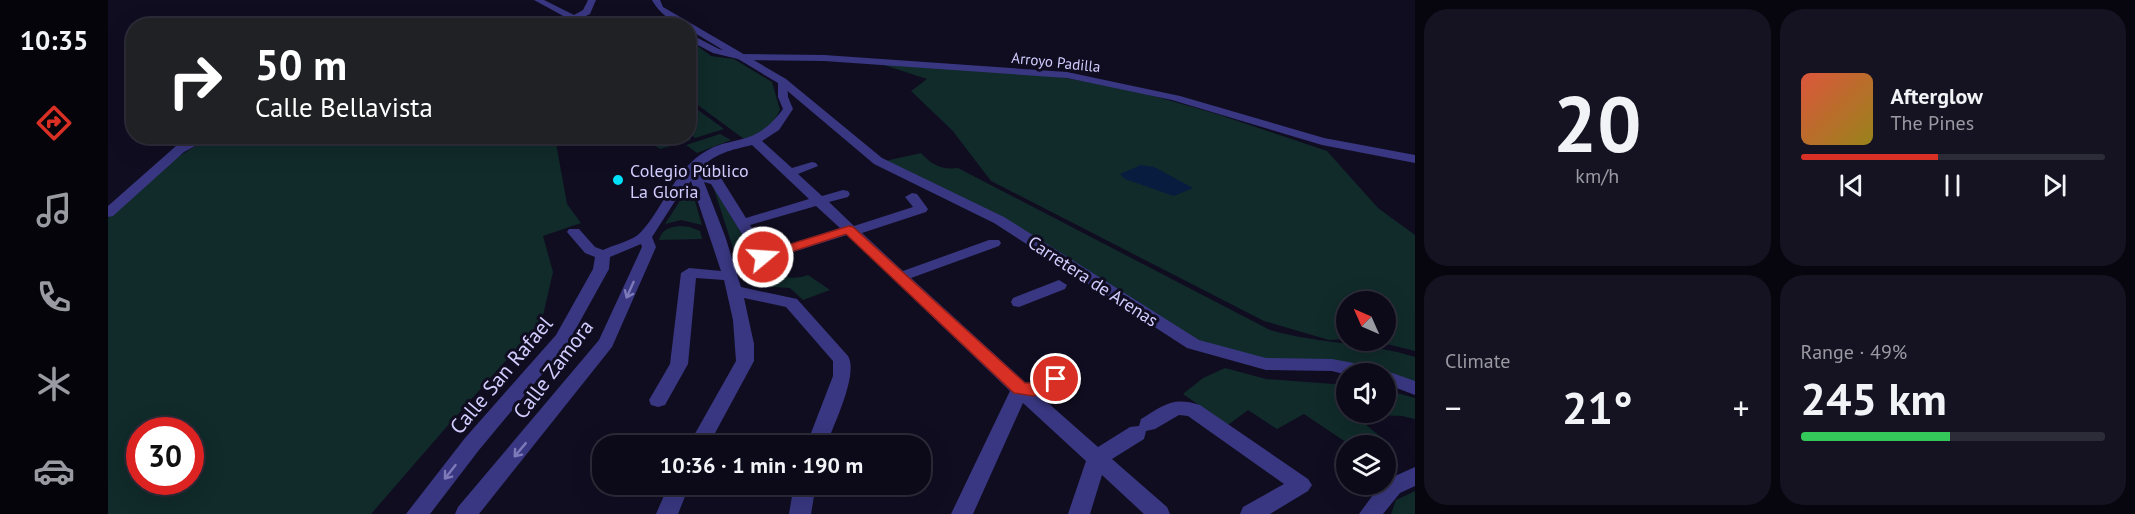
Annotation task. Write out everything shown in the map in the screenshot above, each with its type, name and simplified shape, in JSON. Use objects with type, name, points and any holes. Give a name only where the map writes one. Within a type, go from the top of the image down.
[{"type":"street","points":[[538,0],[572,17],[587,12],[592,0]]},
{"type":"street","name":"Carretera de Arenas","points":[[656,0],[660,8],[677,18]]},
{"type":"street","name":"Carretera de Arenas","points":[[696,30],[782,81],[878,161],[999,220],[1193,344],[1266,364],[1336,366]]},
{"type":"street","name":"Arroyo Padilla","points":[[696,40],[716,51],[742,57],[824,58],[1067,75],[1154,93],[1322,141],[1415,159]]},
{"type":"street","points":[[574,232],[590,250],[603,255],[645,237],[671,196],[708,155],[719,149],[755,141],[775,128],[788,109],[783,97],[782,81]]},
{"type":"street","points":[[755,141],[1020,389],[1159,514]]},
{"type":"street","points":[[108,213],[180,149],[191,144]]},
{"type":"street","points":[[789,172],[813,166]]},
{"type":"street","points":[[693,173],[716,181],[763,257],[921,209],[912,197]]},
{"type":"street","points":[[693,173],[703,192],[731,283],[745,362],[704,435]]},
{"type":"street","points":[[742,223],[843,194]]},
{"type":"street","name":"Calle Zamora","points":[[466,514],[606,343],[649,248],[645,237]]},
{"type":"street","points":[[900,277],[994,243]]},
{"type":"street","name":"Calle San Rafael","points":[[417,514],[472,444],[562,339],[601,269],[603,255]]},
{"type":"street","points":[[658,400],[679,364],[689,273],[731,283],[791,303],[842,360],[842,376],[820,435]]},
{"type":"street","points":[[1019,302],[1059,285]]},
{"type":"street","points":[[1020,389],[1034,390],[1056,379]]},
{"type":"street","points":[[1396,381],[1415,388]]},
{"type":"street","points":[[962,514],[1020,389]]},
{"type":"street","points":[[1079,514],[1097,458],[1177,407],[1193,410],[1301,485],[1251,514]]},
{"type":"street","points":[[1370,514],[1392,487],[1415,476]]},
{"type":"street","points":[[668,514],[676,495]]},
{"type":"street","points":[[800,514],[803,495]]},
{"type":"green space","points":[[696,45],[711,56],[734,59],[772,82],[780,110],[766,129],[744,139],[696,104]]},
{"type":"green space","points":[[878,63],[1060,77],[1140,92],[1217,114],[1327,151],[1378,208],[1415,235],[1415,351],[1396,346],[1396,291],[1336,291],[1336,340],[1329,340],[1264,321],[991,181],[952,130],[911,91],[927,79]]},
{"type":"green space","points":[[696,109],[724,129],[696,138]]},
{"type":"green space","points":[[720,134],[731,140],[697,153],[686,145],[696,144],[696,142]]},
{"type":"green space","points":[[201,144],[556,144],[567,204],[581,223],[543,236],[553,272],[542,320],[371,514],[108,514],[108,218],[172,161]]},
{"type":"green space","points":[[653,144],[677,144],[660,149]]},
{"type":"green space","points":[[921,153],[937,166],[958,168],[1270,330],[1336,342],[1336,351],[1392,351],[1415,357],[1415,388],[1396,379],[1396,363],[1336,363],[1336,370],[1266,364],[1193,344],[999,220],[881,162]]},
{"type":"green space","points":[[713,186],[764,271],[791,278],[808,275],[830,290],[803,300],[790,288],[757,286],[743,279]]},
{"type":"green space","points":[[687,190],[692,191],[702,225],[681,220],[665,224]]},
{"type":"green space","points":[[680,226],[700,231],[702,239],[659,240],[667,229]]},
{"type":"green space","points":[[1225,368],[1266,379],[1336,384],[1336,423],[1364,423],[1378,435],[1336,436],[1304,414],[1277,429],[1248,410],[1228,425],[1183,394],[1203,378]]},
{"type":"green space","points":[[1396,393],[1415,398],[1415,419],[1396,416]]},
{"type":"green space","points":[[1415,491],[1415,514],[1391,514],[1396,500]]},
{"type":"water","points":[[1141,165],[1154,167],[1193,188],[1174,196],[1125,179],[1120,174]]},
{"type":"place","name":"Colegio Público La Gloria","points":[[618,180]]},
{"type":"route","points":[[763,257],[849,230],[1020,389],[1034,390],[1056,379]]}]
